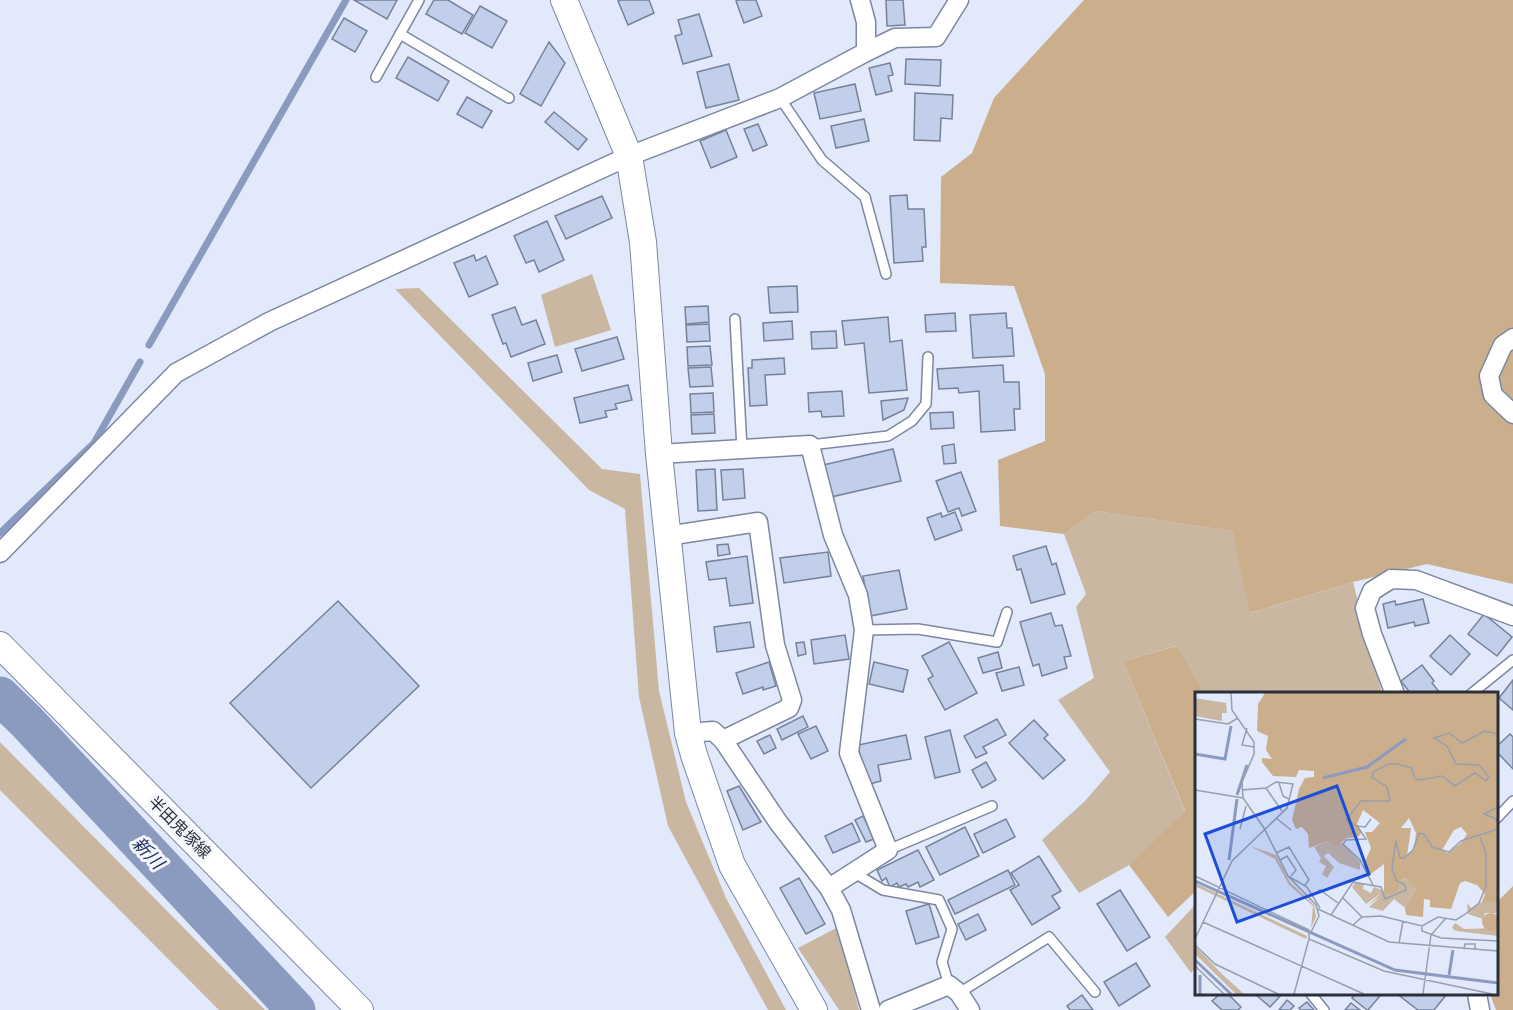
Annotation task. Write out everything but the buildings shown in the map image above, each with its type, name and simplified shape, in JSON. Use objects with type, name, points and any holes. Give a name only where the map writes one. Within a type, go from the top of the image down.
[{"type":"street","points":[[860,0],[866,22],[866,52]]},
{"type":"street","points":[[0,553],[176,373],[269,322],[629,156],[780,98],[895,38],[936,37],[959,0]]},
{"type":"street","points":[[568,2],[629,156],[643,242],[659,454],[688,733],[732,865],[814,1010]]},
{"type":"street","points":[[1513,338],[1503,345],[1489,376],[1493,395],[1513,414]]},
{"type":"street","points":[[659,454],[810,445],[833,535],[858,595],[864,630],[849,753],[888,850],[829,888]]},
{"type":"street","points":[[667,536],[758,522],[775,645],[792,700],[789,708],[723,740]]},
{"type":"street","points":[[1395,692],[1372,634],[1365,608],[1372,591],[1391,579],[1416,580],[1513,616]]},
{"type":"street","name":"半田鬼塚線","points":[[0,645],[360,1010]]},
{"type":"street","points":[[688,733],[713,731],[723,740],[778,822],[829,888],[840,910],[871,1010]]},
{"type":"street","points":[[888,1010],[954,989],[970,1010]]},
{"type":"street","points":[[1477,995],[1480,1010]]},
{"type":"lane","points":[[376,77],[419,0]]},
{"type":"lane","points":[[400,34],[508,98]]},
{"type":"lane","points":[[780,98],[822,160],[865,197],[886,274]]},
{"type":"lane","points":[[735,319],[742,449]]},
{"type":"lane","points":[[810,445],[888,436],[912,421],[926,404],[928,357]]},
{"type":"lane","points":[[864,630],[918,629],[997,642],[1007,612]]},
{"type":"lane","points":[[1472,692],[1513,660]]},
{"type":"lane","points":[[1498,818],[1513,801]]},
{"type":"lane","points":[[888,850],[992,806]]},
{"type":"lane","points":[[854,872],[883,890],[939,900],[952,929],[942,962],[954,989],[1049,937],[1095,992]]},
{"type":"lane","points":[[1313,995],[1324,1010]]},
{"type":"shaded area","points":[[1084,0],[1513,0],[1513,584],[1427,564],[1353,582],[1250,613],[1232,531],[1096,511],[1064,534],[1000,526],[998,460],[1045,441],[1045,374],[1014,286],[940,283],[941,177],[972,153],[994,98]]},
{"type":"shaded area","points":[[592,274],[611,330],[555,347],[541,295]]},
{"type":"shaded area","points":[[419,288],[602,469],[640,474],[659,691],[686,802],[726,898],[786,1010],[768,1010],[668,826],[639,697],[625,509],[589,490],[395,289]]},
{"type":"shaded area","points":[[1096,511],[1232,531],[1251,613],[1353,582],[1382,692],[1203,692],[1176,646],[1123,661],[1185,812],[1129,865],[1079,893],[1042,840],[1085,801],[1110,772],[1058,700],[1094,678],[1076,607],[1086,594],[1064,534]]},
{"type":"shaded area","points":[[1177,646],[1203,692],[1195,692],[1195,892],[1168,917],[1129,865],[1185,811],[1123,661]]},
{"type":"shaded area","points":[[0,742],[265,1010],[219,1010],[0,790]]},
{"type":"shaded area","points":[[1513,886],[1513,1010],[1496,1010],[1490,995],[1498,995],[1498,901]]},
{"type":"shaded area","points":[[1195,905],[1195,968],[1191,973],[1165,937]]},
{"type":"shaded area","points":[[838,927],[859,1010],[839,1010],[798,948]]},
{"type":"waterway","points":[[149,345],[346,0]]},
{"type":"waterway","points":[[0,533],[94,443],[140,362]]},
{"type":"waterway","name":"新川","points":[[0,696],[296,1010]]}]
